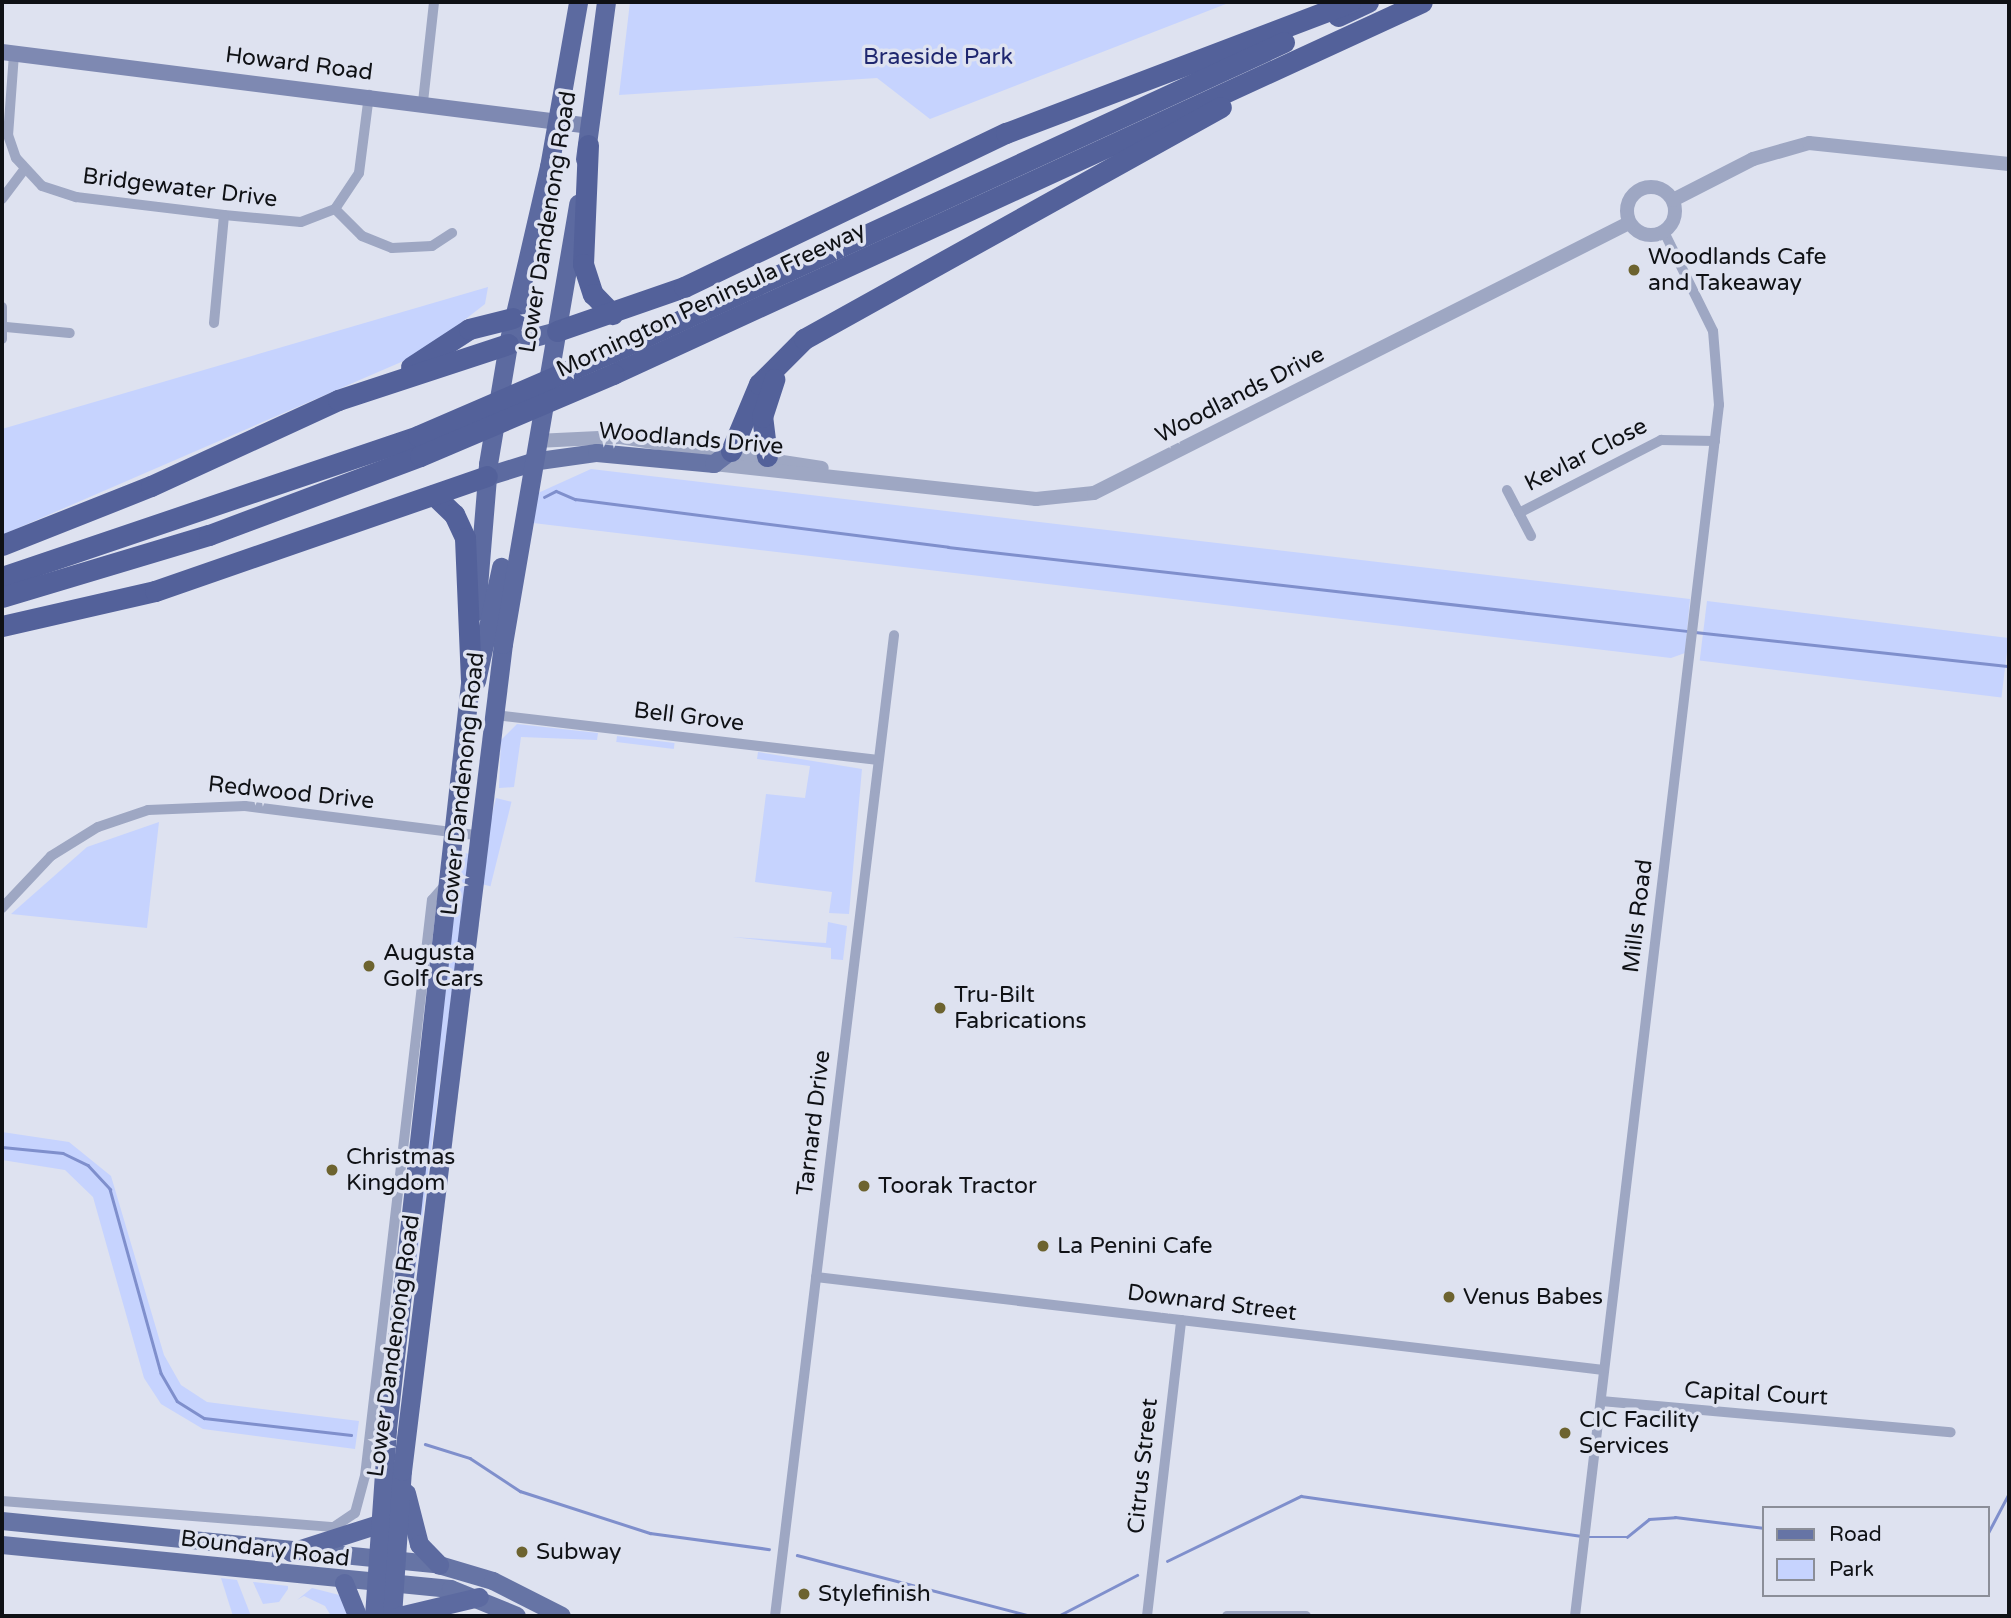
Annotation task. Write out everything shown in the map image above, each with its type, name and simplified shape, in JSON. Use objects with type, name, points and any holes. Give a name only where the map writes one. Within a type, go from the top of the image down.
[{"type":"highway","name":"Lower Dandenong Road","points":[[536,441],[589,135],[606,2]]},
{"type":"highway","points":[[2,545],[356,394],[508,344],[612,314],[684,287],[970,148],[1350,2]]},
{"type":"highway","name":"Mornington Peninsula Freeway","points":[[2,578],[419,446],[612,352],[1368,2]]},
{"type":"highway","name":"Mornington Peninsula Freeway","points":[[2,597],[209,535],[419,446],[613,374],[1422,2]]},
{"type":"highway","name":"Lower Dandenong Road","points":[[392,1616],[385,1586],[378,1524],[452,883],[487,476],[513,318],[559,120],[576,5]]},
{"type":"highway","points":[[723,458],[754,394],[789,352],[1354,33]]},
{"type":"highway","points":[[589,135],[583,264],[593,294],[612,314]]},
{"type":"highway","points":[[356,394],[470,329],[513,318]]},
{"type":"highway","points":[[767,456],[763,410],[789,352]]},
{"type":"highway","points":[[469,707],[526,464],[536,441]]},
{"type":"highway","name":"Lower Dandenong Road","points":[[384,1561],[402,1471],[484,836],[495,715],[526,464]]},
{"type":"highway","points":[[2,626],[155,591],[526,464]]},
{"type":"highway","points":[[434,495],[465,538],[471,679]]},
{"type":"highway","points":[[402,1471],[419,1544],[439,1565]]},
{"type":"highway","points":[[291,1552],[378,1524]]},
{"type":"highway","points":[[344,1583],[357,1616]]},
{"type":"highway","name":"Lower Dandenong Road","points":[[374,1616],[385,1586]]},
{"type":"highway","points":[[399,1616],[479,1597]]},
{"type":"main road","name":"Howard Road","points":[[8,53],[559,120],[589,135]]},
{"type":"main road","name":"Woodlands Drive","points":[[526,464],[597,453],[723,458]]},
{"type":"main road","name":"Boundary Road","points":[[2,1521],[439,1565],[494,1581],[562,1616]]},
{"type":"main road","name":"Boundary Road","points":[[2,1545],[479,1597],[517,1616]]},
{"type":"street","points":[[423,102],[435,2]]},
{"type":"street","points":[[2,199],[24,170],[8,135],[8,53]]},
{"type":"street","points":[[369,95],[359,173],[335,209],[362,236],[392,248],[432,246],[452,233]]},
{"type":"street","points":[[1673,200],[1754,159],[1809,144],[2009,164]]},
{"type":"street","name":"Bridgewater Drive","points":[[24,170],[59,194],[224,215],[301,222],[335,209]]},
{"type":"street","points":[[1640,189],[1662,190],[1673,200],[1675,214],[1664,232],[1642,234],[1629,223],[1629,200],[1640,189]]},
{"type":"street","points":[[214,323],[224,215]]},
{"type":"street","name":"Woodlands Drive","points":[[536,441],[600,436],[723,458],[1036,499],[1094,493],[1629,223]]},
{"type":"street","name":"Mills Road","points":[[1575,1616],[1690,665],[1721,368],[1713,331],[1664,232]]},
{"type":"street","points":[[2,307],[6,327],[2,339]]},
{"type":"street","points":[[6,327],[70,333]]},
{"type":"street","name":"Kevlar Close","points":[[1519,513],[1661,440],[1715,441]]},
{"type":"street","name":"Woodlands Drive","points":[[723,458],[767,456],[846,475]]},
{"type":"street","name":"Kevlar Close","points":[[1507,490],[1531,536]]},
{"type":"street","name":"Tarnard Drive","points":[[775,1616],[894,635]]},
{"type":"street","name":"Bell Grove","points":[[495,715],[878,760]]},
{"type":"street","name":"Redwood Drive","points":[[2,908],[51,856],[98,827],[148,810],[246,806],[484,836]]},
{"type":"street","name":"Lower Dandenong Road","points":[[355,1513],[367,1459],[432,900],[452,883]]},
{"type":"street","name":"Downard Street","points":[[816,1277],[1604,1370]]},
{"type":"street","name":"Citrus Street","points":[[1147,1616],[1181,1320]]},
{"type":"street","name":"Capital Court","points":[[1601,1401],[1951,1432]]},
{"type":"street","name":"Lower Dandenong Road","points":[[367,1459],[382,1486]]},
{"type":"street","name":"Boundary Road","points":[[2,1502],[217,1522],[334,1527],[355,1513]]},
{"type":"street","name":"Boundary Road","points":[[217,1522],[244,1546]]},
{"type":"street","points":[[1227,1616],[1306,1616]]},
{"type":"green space","name":"Braeside Park","points":[[630,2],[1231,2],[930,119],[877,78],[619,95]]},
{"type":"green space","points":[[488,287],[485,304],[422,353],[2,535],[2,429]]},
{"type":"green space","points":[[591,469],[1690,599],[1685,653],[1671,658],[533,523],[538,493]]},
{"type":"green space","points":[[1707,601],[2009,638],[2001,698],[1700,661]]},
{"type":"green space","points":[[517,724],[598,733],[597,740],[521,737],[514,787],[499,788],[501,740]]},
{"type":"green space","points":[[617,736],[675,743],[674,749],[616,742]]},
{"type":"green space","points":[[758,752],[862,769],[849,914],[829,913],[832,892],[755,882],[766,794],[805,798],[810,766],[757,759]]},
{"type":"green space","points":[[496,798],[512,802],[490,886],[475,882]]},
{"type":"green space","points":[[159,822],[147,928],[11,914],[87,847]]},
{"type":"green space","points":[[464,853],[470,854],[405,1348],[452,909]]},
{"type":"green space","points":[[828,922],[847,926],[843,960],[831,959],[831,948],[732,937],[826,943]]},
{"type":"green space","points":[[2,1132],[69,1142],[111,1176],[164,1355],[181,1385],[207,1402],[359,1421],[355,1449],[203,1429],[161,1404],[144,1378],[93,1197],[65,1170],[2,1160]]},
{"type":"green space","points":[[221,1578],[237,1580],[251,1616],[233,1616]]},
{"type":"green space","points":[[253,1582],[288,1586],[288,1589],[279,1602],[263,1604]]},
{"type":"green space","points":[[312,1588],[343,1596],[351,1616],[331,1616],[325,1606],[304,1596],[297,1600]]},
{"type":"waterway","points":[[544,497],[556,491],[575,499],[948,547],[1688,631]]},
{"type":"waterway","points":[[1695,632],[2009,666]]},
{"type":"waterway","points":[[2,1147],[63,1153],[88,1165],[110,1189],[161,1373],[177,1401],[204,1418],[351,1435]]},
{"type":"waterway","points":[[425,1444],[470,1458],[520,1491],[650,1533],[769,1549]]},
{"type":"waterway","points":[[1990,1529],[2009,1493]]},
{"type":"waterway","points":[[1167,1561],[1301,1496],[1583,1536]]},
{"type":"waterway","points":[[1589,1537],[1627,1537],[1649,1519],[1675,1517],[1762,1528]]},
{"type":"waterway","points":[[797,1555],[1031,1616]]},
{"type":"waterway","points":[[1058,1616],[1137,1575]]},
{"type":"place","name":"Woodlands Cafe and Takeaway","points":[[1634,270]]},
{"type":"place","name":"Augusta Golf Cars","points":[[369,966]]},
{"type":"place","name":"Tru-Bilt Fabrications","points":[[940,1008]]},
{"type":"place","name":"Christmas Kingdom","points":[[332,1170]]},
{"type":"place","name":"Toorak Tractor","points":[[864,1186]]},
{"type":"place","name":"La Penini Cafe","points":[[1043,1246]]},
{"type":"place","name":"Venus Babes","points":[[1449,1297]]},
{"type":"place","name":"CIC Facility Services","points":[[1565,1433]]},
{"type":"place","name":"Subway","points":[[522,1552]]},
{"type":"place","name":"Stylefinish","points":[[804,1594]]}]
